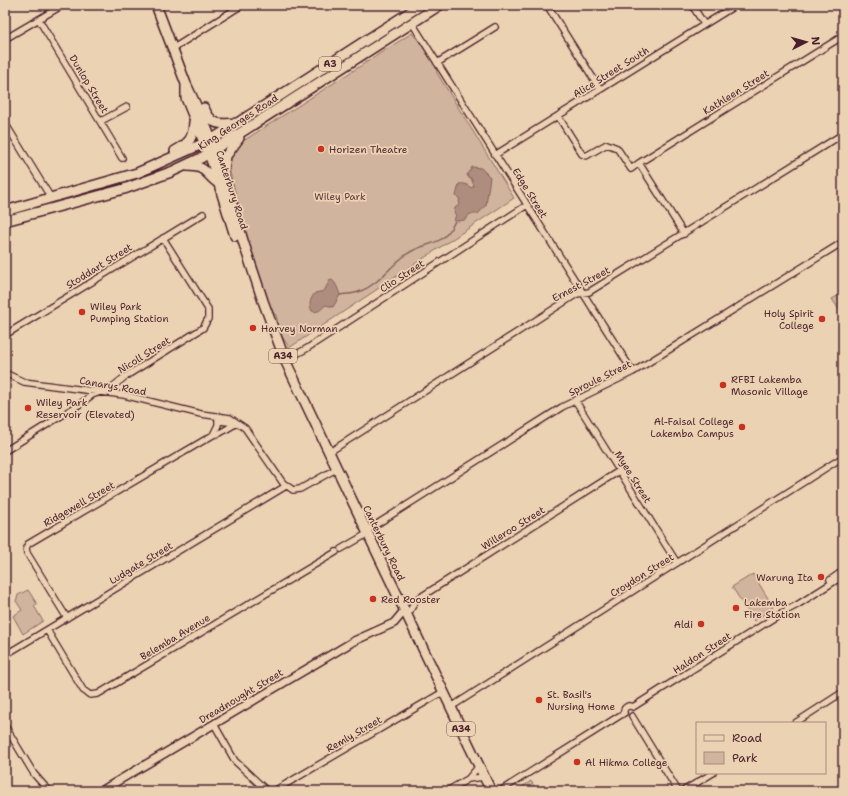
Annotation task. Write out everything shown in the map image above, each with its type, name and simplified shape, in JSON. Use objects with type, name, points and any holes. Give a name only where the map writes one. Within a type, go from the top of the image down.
[{"type":"highway","name":"Canterbury Road","points":[[156,5],[212,152],[224,174],[262,301],[285,360],[328,453],[491,791]]},
{"type":"highway","name":"King Georges Road","points":[[5,211],[137,173],[208,142],[421,5]]},
{"type":"highway","name":"King Georges Road","points":[[5,221],[124,189],[183,166],[212,152],[440,5]]},
{"type":"highway","name":"Canterbury Road","points":[[186,84],[186,98],[194,119],[208,142]]},
{"type":"highway","points":[[186,84],[203,106],[210,119],[216,124],[226,125],[238,123]]},
{"type":"highway","points":[[155,165],[189,142],[193,131],[194,119]]},
{"type":"highway","points":[[224,174],[226,156],[243,133]]},
{"type":"highway","name":"Canterbury Road","points":[[212,152],[220,184],[247,270],[262,301]]},
{"type":"highway","points":[[183,166],[206,170],[214,180],[220,184]]},
{"type":"street","points":[[5,39],[63,5]]},
{"type":"street","points":[[172,49],[242,5]]},
{"type":"street","points":[[547,5],[600,89]]},
{"type":"street","points":[[692,5],[704,24]]},
{"type":"street","name":"Alice Street South","points":[[495,155],[736,5]]},
{"type":"street","name":"Dunlop Street","points":[[39,20],[122,158]]},
{"type":"street","name":"Edge Street","points":[[412,23],[633,372]]},
{"type":"street","points":[[437,63],[495,26]]},
{"type":"street","name":"Kathleen Street","points":[[639,163],[843,36]]},
{"type":"street","points":[[101,121],[127,107]]},
{"type":"street","points":[[558,116],[582,154],[586,156],[607,144],[617,148],[631,169],[639,163],[684,234]]},
{"type":"street","points":[[5,123],[51,198]]},
{"type":"street","name":"Ernest Street","points":[[328,453],[576,294],[589,292],[843,134]]},
{"type":"street","name":"Clio Street","points":[[285,360],[306,349],[527,205]]},
{"type":"street","name":"Stoddart Street","points":[[5,335],[203,214]]},
{"type":"street","name":"Nicoll Street","points":[[5,451],[92,395],[111,388],[126,376],[203,328],[208,319],[208,309],[163,238]]},
{"type":"street","name":"Sproule Street","points":[[367,532],[575,400],[633,372],[843,242]]},
{"type":"street","name":"Canarys Road","points":[[5,373],[24,382],[124,395],[218,417],[221,421],[237,423],[245,428],[286,486]]},
{"type":"street","name":"Myee Street","points":[[575,400],[678,563]]},
{"type":"street","points":[[213,435],[218,426],[218,417]]},
{"type":"street","name":"Ridgewell Street","points":[[67,618],[27,553],[26,548],[28,544],[213,435],[220,434],[237,423]]},
{"type":"street","name":"Croydon Street","points":[[451,707],[843,457]]},
{"type":"street","points":[[286,486],[293,490],[300,489],[336,469]]},
{"type":"street","name":"Willeroo Street","points":[[400,601],[416,600],[619,471]]},
{"type":"street","name":"Ludgate Street","points":[[5,655],[286,486]]},
{"type":"street","name":"Belemba Avenue","points":[[47,630],[83,690],[90,695],[98,694],[338,551],[367,532]]},
{"type":"street","name":"Haldon Street","points":[[780,614],[795,602],[843,571]]},
{"type":"street","name":"Haldon Street","points":[[633,707],[843,576]]},
{"type":"street","name":"Willeroo Street","points":[[407,616],[416,600]]},
{"type":"street","name":"Dreadnought Street","points":[[394,623],[407,616]]},
{"type":"street","name":"Dreadnought Street","points":[[100,791],[354,641],[407,616]]},
{"type":"street","name":"Remly Street","points":[[274,791],[443,692]]},
{"type":"street","points":[[796,722],[843,692]]},
{"type":"street","points":[[500,791],[624,713],[626,707],[629,706],[633,707],[634,712],[632,716],[678,791]]},
{"type":"street","points":[[624,713],[626,716],[632,716]]},
{"type":"street","points":[[214,724],[235,761],[267,791]]},
{"type":"street","points":[[5,726],[34,774],[49,791]]},
{"type":"street","points":[[447,791],[468,779],[479,766]]},
{"type":"street","points":[[683,791],[711,774]]},
{"type":"street","points":[[468,779],[484,777]]},
{"type":"green space","name":"Wiley Park","points":[[412,33],[417,38],[436,67],[437,73],[514,198],[289,348],[281,335],[276,315],[270,310],[251,252],[228,165],[232,152],[240,143]]},
{"type":"green space","points":[[843,293],[843,316],[832,299]]},
{"type":"green space","points":[[753,574],[774,608],[754,621],[732,587]]},
{"type":"green space","points":[[28,590],[37,604],[34,606],[43,621],[23,634],[13,616],[22,610],[16,601],[18,595]]},
{"type":"green space","points":[[531,781],[537,791],[516,791]]},
{"type":"shaded area","points":[[472,167],[481,168],[490,177],[486,205],[478,214],[470,214],[465,220],[457,221],[454,220],[456,215],[454,213],[455,208],[460,204],[460,199],[456,196],[459,184],[466,184],[471,188],[474,186],[471,178],[467,175]]},
{"type":"shaded area","points":[[330,280],[335,283],[340,295],[333,307],[326,305],[318,311],[312,311],[310,301],[312,297],[315,293],[324,291]]},
{"type":"waterway","points":[[340,295],[356,293],[374,284],[407,254],[440,240],[450,230],[455,221]]},
{"type":"place","name":"Horizen Theatre","points":[[321,149]]},
{"type":"place","name":"Wiley Park Pumping Station","points":[[82,312]]},
{"type":"place","name":"Holy Spirit College","points":[[822,319]]},
{"type":"place","name":"Harvey Norman","points":[[253,328]]},
{"type":"place","name":"RFBI Lakemba Masonic Village","points":[[723,385]]},
{"type":"place","name":"Wiley Park Reservoir (Elevated)","points":[[28,408]]},
{"type":"place","name":"Al-Faisal College Lakemba Campus","points":[[742,427]]},
{"type":"place","name":"Warung Ita","points":[[821,577]]},
{"type":"place","name":"Red Rooster","points":[[373,599]]},
{"type":"place","name":"Lakemba Fire Station","points":[[736,608]]},
{"type":"place","name":"Aldi","points":[[701,624]]},
{"type":"place","name":"St. Basil's Nursing Home","points":[[539,700]]},
{"type":"place","name":"Al Hikma College","points":[[577,762]]}]
